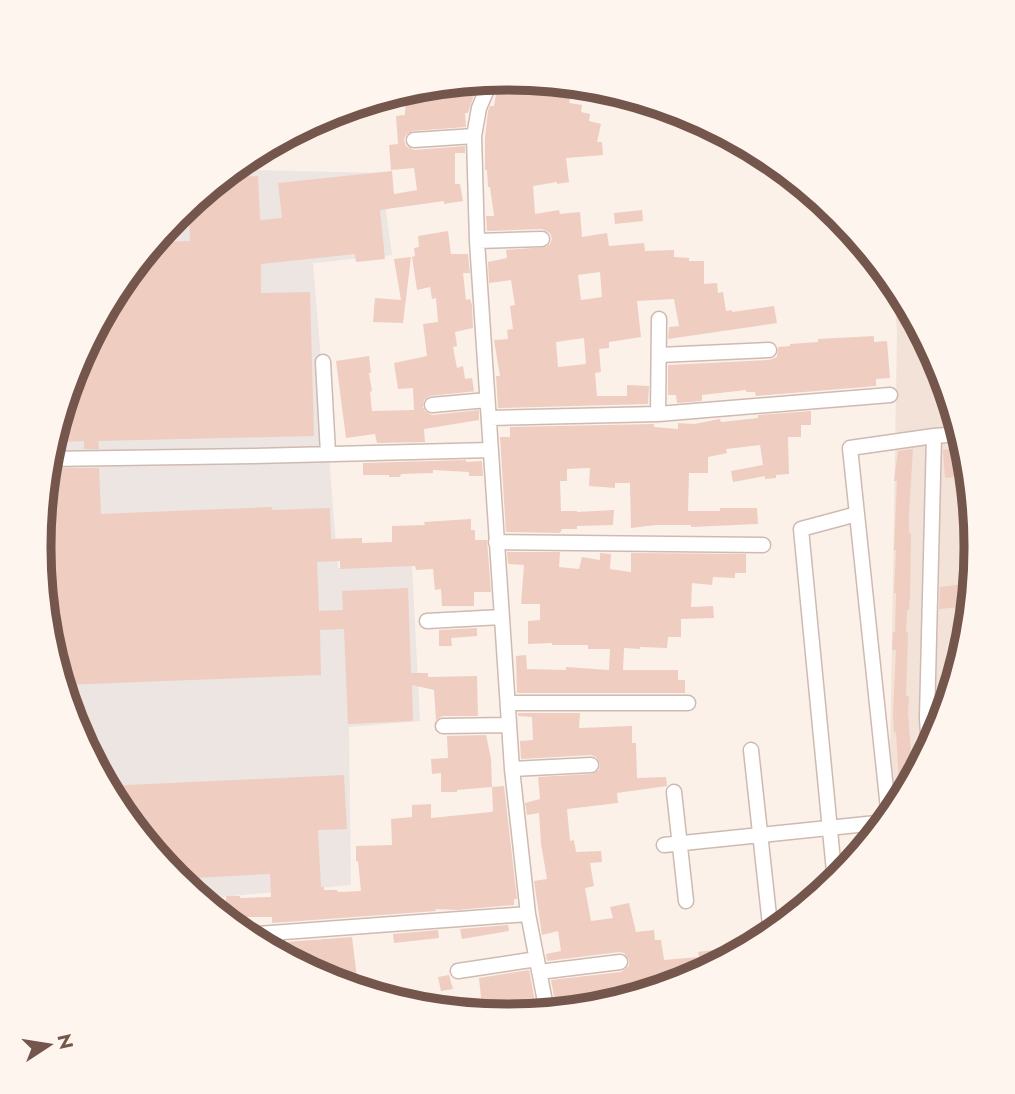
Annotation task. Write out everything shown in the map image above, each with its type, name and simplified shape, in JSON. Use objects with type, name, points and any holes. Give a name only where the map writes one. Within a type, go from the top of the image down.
[{"type":"street","points":[[486,91],[479,108],[474,136],[477,242],[496,542],[512,769],[528,914],[545,1002]]},
{"type":"street","points":[[414,140],[474,136]]},
{"type":"street","points":[[477,242],[542,239]]},
{"type":"street","points":[[658,414],[659,319]]},
{"type":"street","points":[[660,355],[769,351]]},
{"type":"street","points":[[323,362],[328,453]]},
{"type":"street","points":[[489,418],[658,414],[890,395]]},
{"type":"street","points":[[432,405],[487,400]]},
{"type":"street","points":[[885,803],[850,448],[950,435]]},
{"type":"street","points":[[927,725],[934,436]]},
{"type":"street","points":[[60,459],[491,450]]},
{"type":"street","points":[[834,866],[801,529],[857,514]]},
{"type":"street","points":[[496,542],[763,545]]},
{"type":"street","points":[[427,621],[502,617]]},
{"type":"street","points":[[508,703],[688,703]]},
{"type":"street","points":[[443,726],[509,724]]},
{"type":"street","points":[[751,750],[770,921]]},
{"type":"street","points":[[512,769],[591,765]]},
{"type":"street","points":[[674,792],[686,901]]},
{"type":"street","points":[[664,845],[872,822]]},
{"type":"street","points":[[264,934],[528,914]]},
{"type":"street","points":[[276,933],[276,941]]},
{"type":"street","points":[[458,971],[620,962]]},
{"type":"shaded area","points":[[256,166],[256,170],[381,173],[392,255],[313,263],[338,568],[412,566],[420,721],[349,727],[351,885],[215,898],[206,890],[145,825],[98,749],[66,665],[55,607],[51,547],[55,487],[66,429],[98,345],[128,293],[164,246],[206,204]]},
{"type":"shaded area","points":[[895,306],[929,372],[949,429],[960,487],[964,547],[960,607],[949,665],[917,749],[889,797],[897,331]]},
{"type":"building","points":[[474,91],[468,113],[465,113],[466,127],[413,131],[406,135],[404,140],[406,146],[414,150],[465,146],[465,153],[455,153],[455,184],[460,184],[463,201],[380,210],[385,259],[356,262],[355,254],[261,264],[261,293],[310,292],[314,436],[98,441],[99,449],[84,449],[84,441],[63,442],[86,372],[112,319],[145,269],[168,242],[190,241],[189,220],[240,177],[258,176],[260,220],[282,218],[278,183],[392,171],[394,194],[417,190],[414,168],[391,170],[389,145],[398,144],[396,116],[405,115],[406,102]]},
{"type":"building","points":[[526,91],[571,96],[569,103],[582,105],[581,112],[590,114],[589,121],[601,124],[597,142],[602,142],[603,155],[566,158],[569,182],[533,186],[535,214],[559,210],[560,214],[580,212],[582,237],[607,233],[609,246],[644,243],[645,251],[674,250],[674,257],[704,261],[704,284],[717,283],[718,293],[723,292],[726,311],[774,306],[777,323],[668,339],[669,327],[679,326],[674,299],[637,301],[641,337],[609,342],[609,348],[599,349],[601,372],[595,373],[597,396],[627,396],[627,385],[649,386],[648,404],[498,408],[496,376],[500,376],[494,340],[508,339],[507,330],[513,329],[510,306],[515,305],[511,280],[489,283],[488,262],[507,258],[506,250],[546,247],[552,239],[550,233],[542,229],[487,231],[486,216],[494,216],[485,170],[485,137],[488,111],[490,106],[494,106],[496,94],[526,93]],"holes":[[[600,272],[602,297],[581,300],[578,275]],[[584,338],[586,364],[558,367],[556,342]]]},
{"type":"building","points":[[642,210],[643,221],[615,224],[614,213]]},
{"type":"building","points":[[448,231],[451,254],[468,254],[470,273],[463,273],[466,300],[470,299],[472,305],[473,328],[455,332],[457,346],[453,347],[457,368],[463,366],[465,379],[472,378],[474,391],[477,391],[430,396],[424,400],[423,407],[432,415],[479,410],[479,420],[424,429],[425,442],[377,443],[375,434],[346,438],[336,361],[369,356],[372,411],[414,410],[413,388],[398,389],[394,363],[427,356],[423,324],[438,322],[436,298],[432,299],[430,287],[417,290],[412,257],[415,256],[414,248],[419,247],[418,236]]},
{"type":"building","points":[[411,257],[403,323],[373,322],[375,298],[401,300],[394,259]]},
{"type":"building","points":[[874,336],[874,342],[887,341],[890,378],[876,379],[876,386],[756,396],[755,392],[746,390],[702,395],[702,401],[677,403],[676,395],[668,395],[668,365],[769,360],[777,357],[778,347],[790,344],[818,342],[818,339]]},
{"type":"building","points":[[811,411],[811,425],[801,425],[801,437],[788,437],[789,474],[776,475],[776,478],[765,479],[765,476],[733,482],[731,471],[763,465],[760,445],[726,449],[727,453],[708,457],[708,473],[689,473],[688,511],[757,508],[758,524],[691,527],[656,525],[631,528],[630,483],[615,483],[615,488],[589,486],[590,468],[567,469],[567,481],[560,481],[561,511],[614,510],[613,525],[577,526],[577,529],[562,529],[560,533],[506,532],[500,437],[510,437],[510,427],[654,424],[654,427],[678,429],[678,423],[694,424],[720,419],[721,422],[758,418],[758,415]]},
{"type":"building","points":[[913,449],[909,514],[910,596],[906,632],[906,696],[909,696],[912,759],[899,782],[893,714],[896,650],[892,650],[896,593],[894,550],[897,481],[894,481],[898,451]]},
{"type":"building","points":[[953,449],[958,476],[945,478],[943,450]]},
{"type":"building","points":[[482,461],[483,476],[469,476],[469,472],[433,470],[433,473],[401,474],[400,477],[363,475],[363,463]]},
{"type":"building","points":[[58,468],[99,468],[101,514],[272,507],[272,510],[330,508],[331,539],[362,538],[362,543],[392,542],[392,526],[471,519],[475,540],[487,540],[491,592],[474,592],[474,606],[442,606],[441,589],[435,590],[433,569],[416,570],[415,566],[340,569],[340,561],[317,562],[319,611],[343,610],[342,591],[408,588],[411,673],[428,673],[428,677],[477,676],[478,716],[443,716],[436,720],[434,690],[412,685],[413,721],[348,724],[344,629],[320,630],[321,675],[72,685],[60,636],[52,577],[52,517]]},
{"type":"building","points":[[960,514],[963,514],[964,544]]},
{"type":"building","points":[[507,552],[560,552],[559,567],[579,569],[582,557],[600,560],[600,553],[611,554],[610,569],[631,572],[631,553],[746,554],[746,573],[735,573],[735,578],[713,577],[712,585],[692,583],[691,607],[713,606],[714,618],[681,619],[681,637],[668,637],[667,648],[624,648],[623,670],[678,670],[678,680],[685,680],[685,693],[517,693],[516,656],[526,655],[527,669],[566,670],[566,667],[609,670],[610,649],[588,649],[588,645],[528,644],[528,621],[540,620],[540,604],[521,604],[524,565],[508,564]]},
{"type":"building","points":[[962,584],[960,607],[939,609],[940,587]]},
{"type":"building","points":[[477,628],[477,636],[451,638],[452,646],[439,646],[439,630]]},
{"type":"building","points":[[518,713],[580,713],[579,728],[632,726],[632,743],[636,743],[637,778],[666,777],[667,786],[617,793],[618,803],[567,809],[570,841],[574,840],[576,852],[601,851],[602,862],[590,863],[594,886],[585,888],[591,921],[613,918],[610,907],[629,903],[636,932],[654,930],[655,940],[661,940],[664,960],[699,957],[698,952],[713,950],[714,955],[654,980],[597,995],[555,1001],[551,980],[621,972],[629,966],[629,960],[624,953],[619,952],[547,961],[546,954],[561,951],[558,931],[542,935],[534,881],[547,879],[539,813],[527,815],[525,803],[540,799],[538,777],[592,774],[599,770],[600,764],[596,757],[591,755],[521,759],[520,741],[533,740],[532,717],[518,716]]},
{"type":"building","points":[[486,735],[491,759],[492,787],[441,792],[441,773],[432,774],[431,759],[448,758],[447,736]]},
{"type":"building","points":[[344,775],[347,829],[318,830],[321,887],[338,892],[361,891],[356,846],[392,845],[391,819],[412,817],[412,805],[431,804],[431,818],[491,812],[492,787],[504,786],[517,899],[514,899],[514,905],[272,923],[272,917],[241,918],[226,907],[226,896],[271,897],[270,874],[193,878],[145,825],[118,785]]},
{"type":"building","points":[[508,925],[509,931],[462,939],[460,929]]},
{"type":"building","points":[[438,930],[439,938],[394,943],[393,934]]},
{"type":"building","points":[[352,937],[357,978],[305,957],[286,947],[286,942]]},
{"type":"building","points":[[529,970],[535,1003],[482,1003],[479,978]]},
{"type":"building","points":[[449,975],[453,989],[441,991],[438,977]]}]
